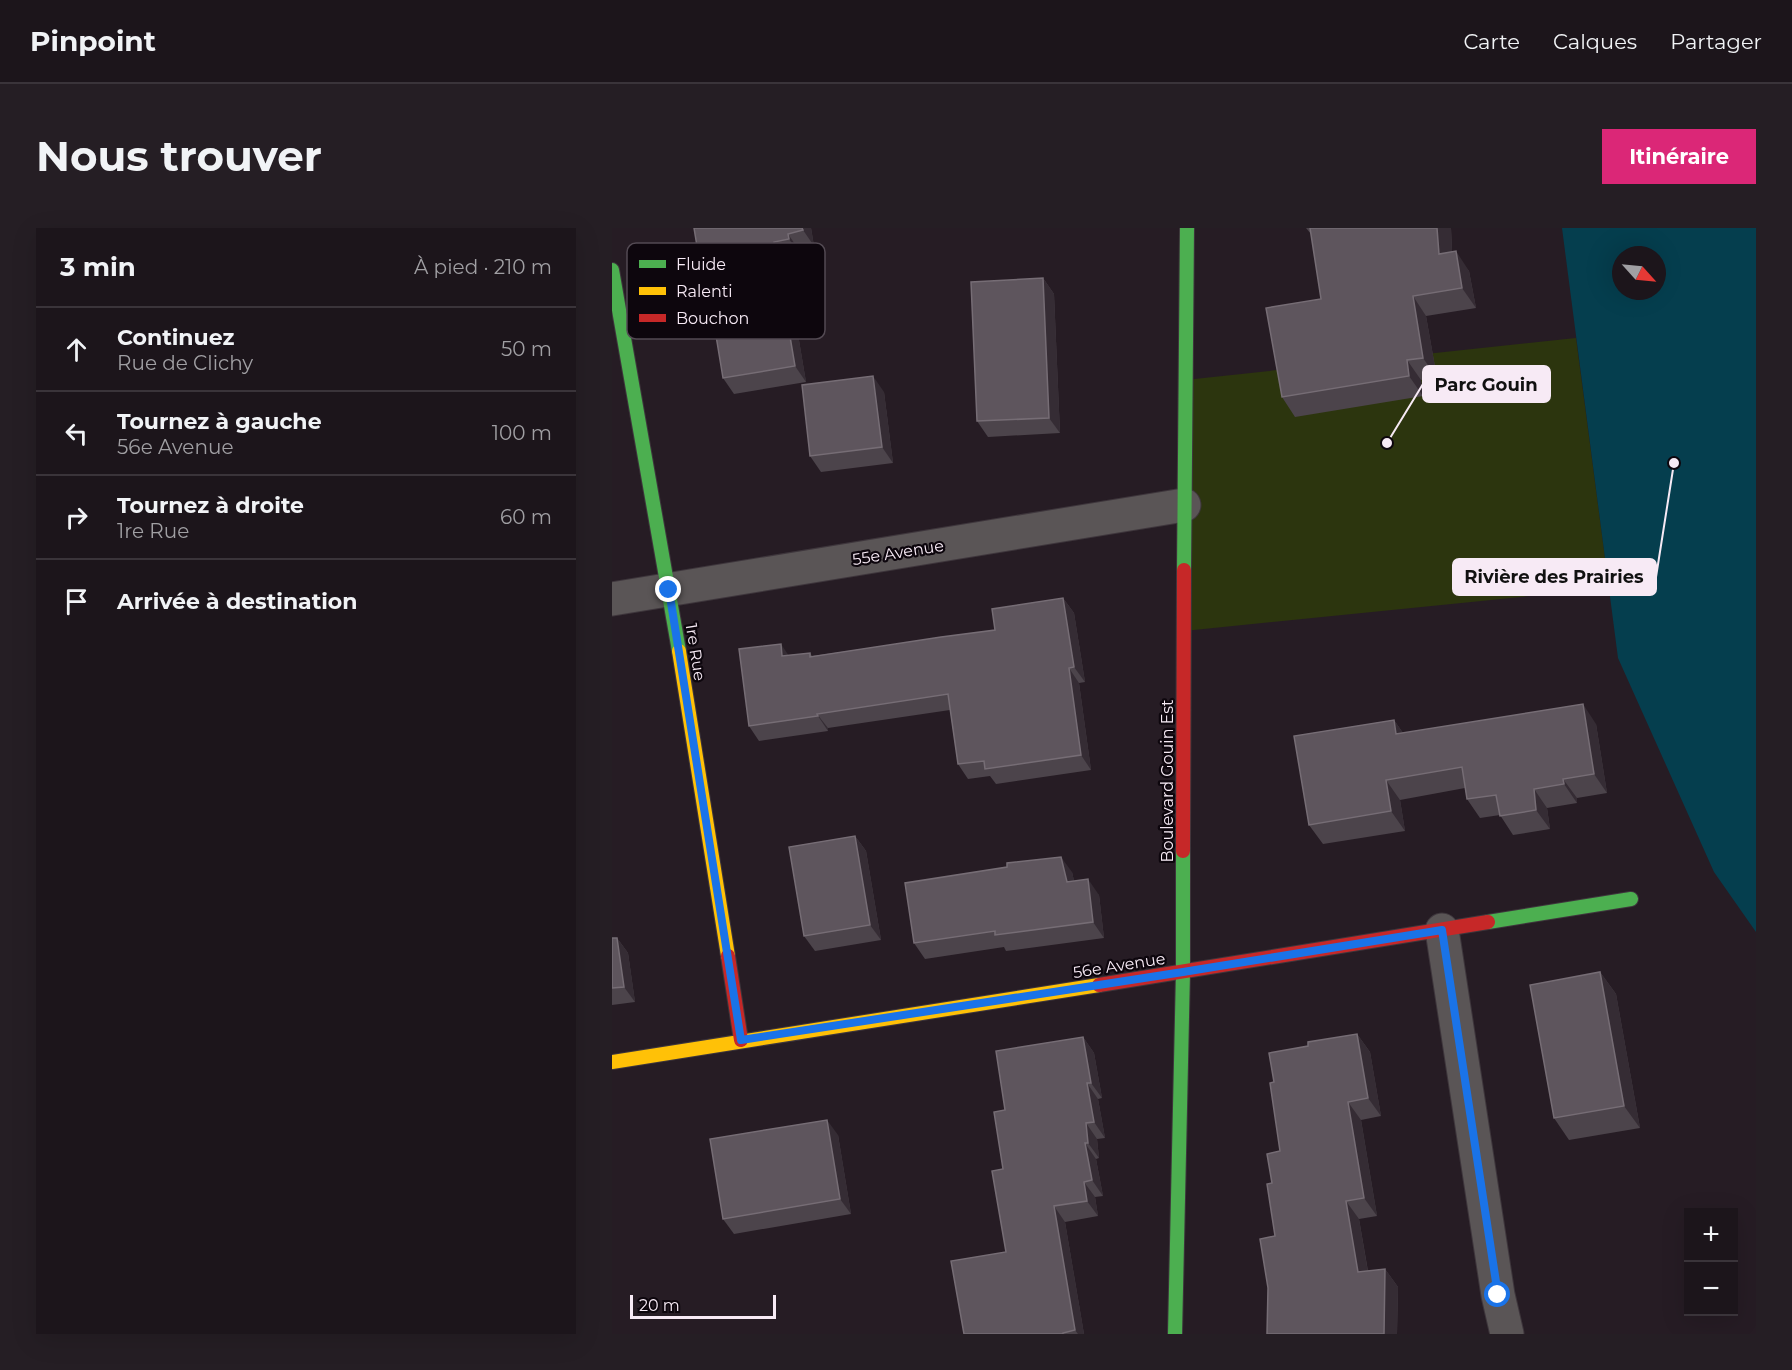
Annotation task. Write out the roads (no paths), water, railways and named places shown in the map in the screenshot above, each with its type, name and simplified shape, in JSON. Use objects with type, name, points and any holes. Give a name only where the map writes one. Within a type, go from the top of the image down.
[{"type":"street","name":"Boulevard Gouin Est","points":[[1175,1334],[1183,972],[1187,228]]},
{"type":"street","name":"1re Rue","points":[[612,270],[669,590],[741,1040]]},
{"type":"street","name":"55e Avenue","points":[[612,599],[1184,505]]},
{"type":"street","name":"56e Avenue","points":[[612,1062],[1631,899]]},
{"type":"street","points":[[1442,930],[1507,1334]]},
{"type":"water","points":[[1562,228],[1756,228],[1756,932],[1714,872],[1618,658]]},
{"type":"place","name":"Parc Gouin","points":[[1387,443]]},
{"type":"place","name":"Rivière des Prairies","points":[[1674,463]]}]
